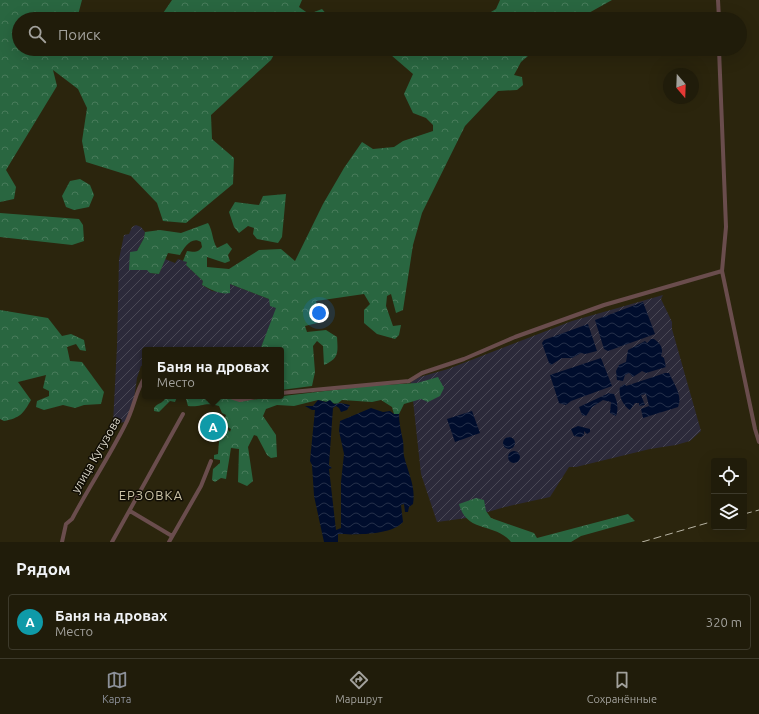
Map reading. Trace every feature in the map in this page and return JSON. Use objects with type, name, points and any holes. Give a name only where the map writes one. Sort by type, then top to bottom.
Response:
[{"type":"street","points":[[718,0],[719,12]]},
{"type":"street","points":[[719,56],[726,227],[722,271],[759,442]]},
{"type":"street","points":[[284,393],[409,381],[422,373],[464,359],[515,337],[604,305],[722,271]]},
{"type":"street","name":"улица Кутузова","points":[[62,542],[66,524],[72,519],[124,428],[134,407],[136,393],[142,382]]},
{"type":"street","points":[[112,542],[183,414]]},
{"type":"street","points":[[169,542],[201,486],[211,461]]},
{"type":"street","points":[[130,511],[172,536]]},
{"type":"shaded area","points":[[136,225],[141,227],[145,232],[144,238],[137,251],[150,273],[159,274],[165,259],[175,263],[178,259],[187,262],[186,265],[203,281],[202,285],[212,291],[229,293],[230,284],[269,299],[277,308],[261,347],[142,347],[142,366],[137,378],[133,406],[125,422],[113,424],[119,259],[124,235],[129,234],[132,227]]},
{"type":"shaded area","points":[[663,295],[661,299],[672,322],[672,329],[701,431],[690,441],[676,445],[650,449],[576,467],[569,467],[550,497],[505,507],[467,518],[437,522],[421,474],[411,382],[420,377],[448,369],[572,321]]},
{"type":"green space","points":[[0,0],[82,0],[79,12],[12,12],[12,56],[273,56],[271,60],[211,115],[212,139],[234,158],[233,184],[186,223],[163,221],[157,203],[131,176],[86,162],[82,141],[87,108],[78,89],[53,70],[57,86],[6,170],[16,187],[14,199],[0,202]]},
{"type":"green space","points":[[172,0],[302,0],[299,7],[306,12],[164,12]]},
{"type":"green space","points":[[500,0],[612,0],[591,12],[491,12],[496,9]]},
{"type":"green space","points":[[322,9],[325,12],[314,12]]},
{"type":"green space","points":[[392,56],[528,56],[521,62],[514,75],[522,77],[523,85],[517,90],[498,91],[465,126],[422,213],[413,245],[403,310],[396,313],[391,294],[387,296],[386,306],[393,326],[401,325],[399,335],[395,339],[377,334],[364,323],[364,310],[370,304],[364,294],[316,301],[321,322],[305,326],[307,332],[326,330],[337,337],[338,347],[335,357],[324,365],[323,346],[317,341],[313,346],[315,372],[312,386],[284,390],[284,347],[261,347],[276,308],[270,306],[269,299],[230,284],[230,293],[215,291],[202,285],[203,281],[186,265],[187,262],[183,261],[187,251],[196,252],[202,247],[201,242],[191,242],[180,255],[168,253],[159,274],[150,273],[147,270],[129,270],[130,252],[137,251],[144,238],[145,232],[160,230],[181,233],[208,223],[217,248],[227,243],[232,249],[228,255],[230,261],[225,263],[207,257],[207,267],[229,269],[259,250],[281,249],[295,261],[323,204],[344,168],[362,142],[373,149],[394,147],[403,141],[433,131],[433,125],[426,118],[413,113],[404,94],[413,74]]},
{"type":"green space","points":[[80,179],[90,185],[94,195],[89,207],[74,210],[66,207],[62,196],[70,181]]},
{"type":"green space","points":[[286,194],[282,237],[278,243],[257,239],[253,234],[254,228],[248,226],[239,233],[234,227],[229,212],[235,202],[259,205],[263,196]]},
{"type":"green space","points":[[0,213],[79,219],[83,225],[84,241],[72,245],[0,237]]},
{"type":"green space","points":[[0,310],[48,318],[62,336],[71,334],[84,340],[86,351],[80,350],[76,344],[67,347],[70,361],[82,362],[104,392],[101,404],[84,405],[75,408],[63,405],[44,410],[36,407],[37,401],[49,396],[49,391],[43,388],[46,375],[18,382],[31,400],[26,409],[17,417],[4,421],[0,419]]},
{"type":"green space","points":[[438,377],[444,388],[440,396],[428,402],[421,399],[404,404],[399,414],[394,414],[392,407],[381,400],[372,402],[342,400],[337,404],[318,400],[294,406],[277,405],[266,409],[263,416],[276,435],[277,457],[271,458],[267,455],[257,436],[254,435],[248,447],[253,481],[247,486],[238,482],[239,449],[231,448],[226,479],[221,478],[215,482],[212,480],[213,469],[220,463],[220,460],[214,459],[214,455],[218,454],[220,436],[226,428],[230,432],[231,429],[223,424],[226,415],[222,413],[219,406],[206,404],[188,406],[186,399],[233,399],[241,401],[258,399],[284,399],[284,396],[367,386],[417,383]]},
{"type":"green space","points":[[165,399],[176,399],[175,402],[170,401],[159,412],[154,411],[155,406]]},
{"type":"green space","points":[[476,498],[484,500],[486,511],[491,518],[534,533],[537,538],[628,514],[635,521],[581,536],[571,542],[511,542],[497,532],[468,520],[459,504]]},
{"type":"water","points":[[643,302],[655,334],[608,351],[604,349],[595,320]]},
{"type":"water","points":[[588,324],[597,351],[585,354],[581,353],[572,358],[562,358],[551,365],[542,343],[544,340]]},
{"type":"water","points":[[651,339],[654,339],[661,346],[661,356],[664,358],[666,367],[646,373],[642,371],[633,377],[629,373],[625,375],[623,381],[617,380],[616,371],[619,365],[626,362],[628,350],[645,341],[647,343]]},
{"type":"water","points":[[601,358],[612,386],[571,401],[566,405],[559,403],[550,375]]},
{"type":"water","points":[[669,373],[679,394],[678,407],[643,418],[641,409],[649,406],[646,394],[641,395],[645,405],[639,406],[639,403],[635,403],[630,410],[625,406],[620,397],[620,387],[625,384],[626,386]]},
{"type":"water","points":[[609,393],[614,394],[616,399],[616,416],[610,413],[611,402],[603,400],[592,407],[586,416],[582,415],[579,407]]},
{"type":"water","points":[[318,400],[326,402],[330,400],[334,404],[341,403],[350,405],[347,410],[341,412],[336,406],[333,408],[329,465],[332,468],[329,469],[336,530],[341,528],[341,482],[344,454],[339,431],[340,421],[371,408],[383,412],[390,411],[394,414],[399,414],[404,456],[413,485],[414,497],[413,504],[409,507],[408,512],[405,512],[404,504],[401,505],[403,522],[398,526],[391,530],[382,532],[338,534],[338,542],[324,542],[314,496],[312,465],[310,461],[315,410],[305,406],[313,406]]},
{"type":"water","points":[[472,411],[480,433],[455,442],[447,419]]},
{"type":"water","points":[[578,426],[590,429],[590,432],[587,434],[584,431],[584,435],[581,437],[574,436],[571,429]]},
{"type":"water","points":[[507,437],[511,437],[515,443],[511,449],[507,449],[503,445],[503,441]]},
{"type":"water","points":[[512,451],[516,451],[520,457],[516,463],[512,463],[508,459],[508,455]]},
{"type":"railway","points":[[747,513],[759,510]]},
{"type":"railway","points":[[642,542],[711,522]]},
{"type":"place","name":"Баня на дровах","points":[[213,427]]},
{"type":"district","name":"ЕРЗОВКА","points":[[151,495]]}]
